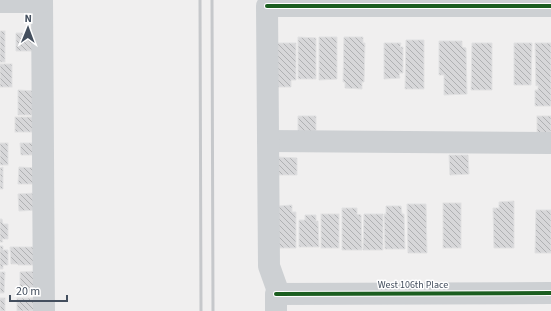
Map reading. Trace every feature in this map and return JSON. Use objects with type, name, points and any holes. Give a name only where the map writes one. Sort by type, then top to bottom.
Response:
[{"type":"street","points":[[0,2],[42,1],[44,311]]},
{"type":"street","points":[[277,299],[269,266],[267,6],[377,3],[551,6]]},
{"type":"street","points":[[268,141],[551,142]]},
{"type":"street","name":"West 106th Place","points":[[277,299],[551,293]]},
{"type":"building","points":[[0,31],[5,31],[5,62],[0,62]]},
{"type":"building","points":[[16,33],[35,33],[34,51],[16,51]]},
{"type":"building","points":[[298,37],[316,38],[316,79],[298,79]]},
{"type":"building","points":[[319,37],[337,37],[337,79],[319,80]]},
{"type":"building","points":[[344,37],[363,37],[363,43],[365,43],[364,82],[362,82],[362,89],[345,88],[345,82],[343,82]]},
{"type":"building","points":[[406,40],[424,40],[424,89],[405,89]]},
{"type":"building","points":[[439,41],[462,41],[462,47],[466,48],[467,94],[444,95],[444,75],[439,75]]},
{"type":"building","points":[[276,43],[296,43],[296,80],[291,80],[291,87],[276,87]]},
{"type":"building","points":[[384,43],[401,43],[400,47],[403,47],[403,73],[399,73],[400,78],[384,79]]},
{"type":"building","points":[[472,43],[492,43],[492,90],[471,90]]},
{"type":"building","points":[[514,43],[532,43],[531,85],[514,85]]},
{"type":"building","points":[[535,43],[551,43],[551,106],[535,106],[535,90],[538,90],[538,85],[536,86]]},
{"type":"building","points":[[0,64],[12,64],[12,87],[0,87]]},
{"type":"building","points":[[18,90],[35,91],[35,115],[18,115]]},
{"type":"building","points":[[298,116],[316,116],[316,136],[298,135]]},
{"type":"building","points":[[537,116],[551,116],[551,135],[537,135]]},
{"type":"building","points":[[15,117],[35,117],[35,132],[15,132]]},
{"type":"building","points":[[0,143],[8,143],[8,165],[0,165]]},
{"type":"building","points":[[20,143],[37,143],[38,155],[21,155]]},
{"type":"building","points":[[449,155],[468,155],[469,174],[450,175]]},
{"type":"building","points":[[278,157],[297,158],[297,175],[278,175]]},
{"type":"building","points":[[3,167],[3,189],[0,189],[0,168]]},
{"type":"building","points":[[19,167],[37,168],[37,184],[18,184]]},
{"type":"building","points":[[36,193],[37,210],[19,211],[18,194]]},
{"type":"building","points":[[514,201],[514,248],[494,248],[493,208],[499,208],[499,202]]},
{"type":"building","points":[[443,203],[461,203],[461,248],[443,248]]},
{"type":"building","points":[[407,204],[426,204],[427,253],[408,253]]},
{"type":"building","points":[[292,205],[292,212],[296,212],[296,248],[277,248],[279,206]]},
{"type":"building","points":[[386,206],[401,206],[402,214],[404,214],[405,249],[385,249],[384,214],[386,214]]},
{"type":"building","points":[[342,208],[357,208],[357,214],[361,215],[362,250],[342,250]]},
{"type":"building","points":[[536,210],[551,210],[551,253],[535,253]]},
{"type":"building","points":[[321,214],[339,214],[339,248],[321,248]]},
{"type":"building","points":[[364,214],[383,214],[383,250],[363,250]]},
{"type":"building","points":[[305,215],[316,215],[316,221],[318,221],[319,247],[299,247],[299,220],[305,220]]},
{"type":"building","points":[[0,219],[2,219],[3,224],[8,224],[8,239],[2,239],[3,242],[0,242]]},
{"type":"building","points":[[0,246],[3,246],[3,250],[8,250],[8,265],[3,265],[3,269],[0,269]]},
{"type":"building","points":[[10,247],[38,247],[38,265],[11,264]]},
{"type":"building","points":[[38,271],[39,292],[20,292],[20,272]]},
{"type":"building","points":[[0,272],[5,272],[4,293],[0,293]]},
{"type":"building","points":[[0,298],[5,298],[5,311],[0,311]]},
{"type":"building","points":[[17,298],[38,298],[38,311],[17,311]]},
{"type":"railway","points":[[200,0],[201,311]]},
{"type":"railway","points":[[212,0],[213,311]]},
{"type":"cycle path","points":[[267,6],[551,6]]},
{"type":"cycle path","points":[[276,294],[551,293]]}]
